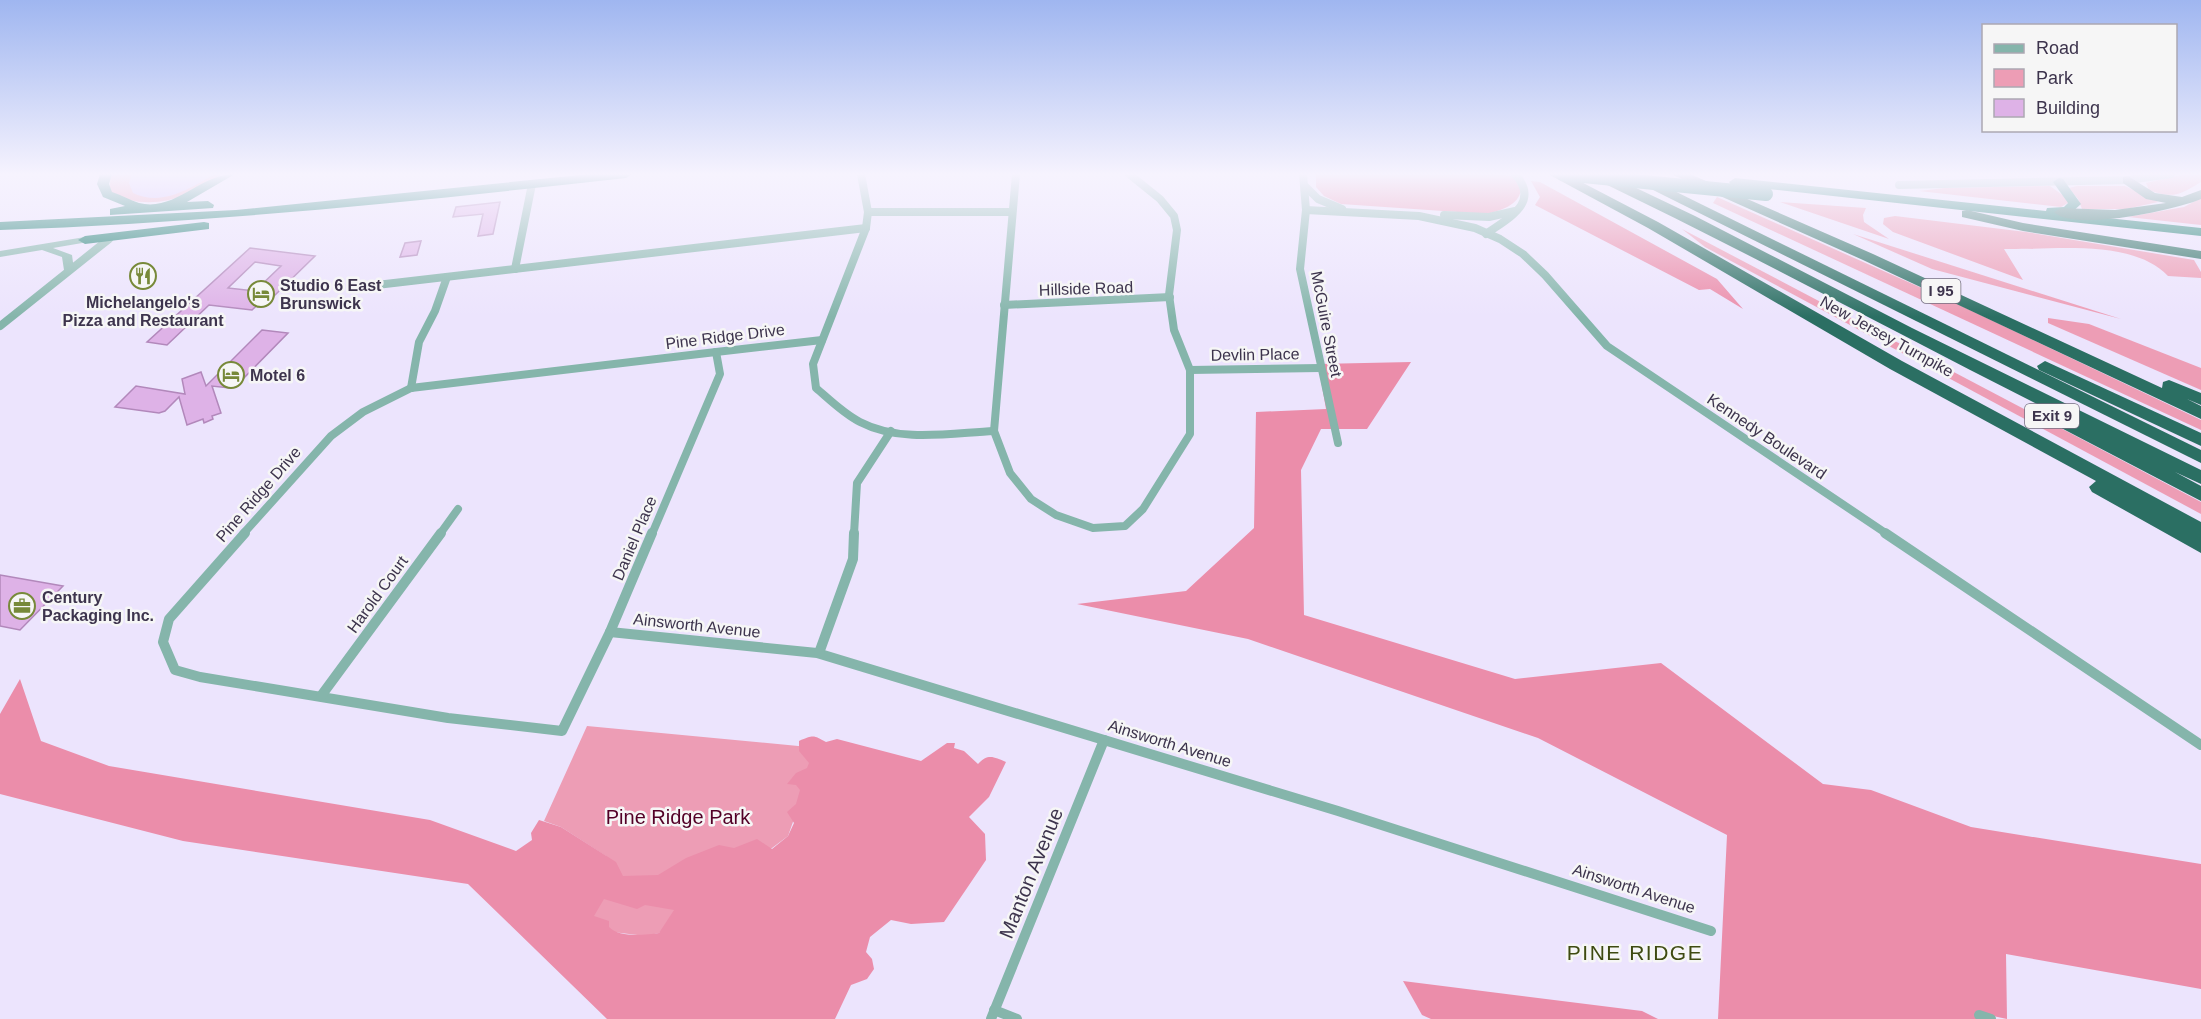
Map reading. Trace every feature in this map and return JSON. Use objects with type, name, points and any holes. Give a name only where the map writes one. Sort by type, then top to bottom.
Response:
[{"type":"highway","points":[[0,226],[58,222]]},
{"type":"highway","points":[[85,240],[128,222]]},
{"type":"highway","points":[[109,239],[129,232],[138,222]]},
{"type":"highway","points":[[85,240],[109,239],[242,222]]},
{"type":"highway","name":"New Jersey Turnpike","points":[[1646,222],[1896,365],[2201,530]]},
{"type":"highway","name":"New Jersey Turnpike","points":[[1694,222],[1906,332],[2201,478]]},
{"type":"highway","name":"New Jersey Turnpike","points":[[1728,222],[2201,457]]},
{"type":"highway","name":"I 95","points":[[1787,222],[2201,413]]},
{"type":"highway","points":[[1791,222],[1889,260],[2201,399]]},
{"type":"highway","points":[[2000,222],[2201,255]]},
{"type":"highway","points":[[2030,222],[2201,242]]},
{"type":"highway","points":[[2110,222],[2201,232]]},
{"type":"highway","points":[[1814,263],[1867,282],[2201,440]]},
{"type":"highway","name":"Exit 9","points":[[1906,332],[2075,429],[2201,494]]},
{"type":"highway","points":[[1896,365],[2201,546]]},
{"type":"street","points":[[515,269],[524,222]]},
{"type":"street","points":[[867,222],[813,364],[816,388],[841,410],[868,426],[891,431],[994,431]]},
{"type":"street","points":[[1011,222],[994,431],[1010,473],[1031,499],[1056,515],[1093,528],[1125,526],[1143,509],[1190,434],[1190,370],[1174,330],[1170,297],[1177,230],[1175,222]]},
{"type":"street","name":"McGuire Street","points":[[1305,222],[1300,269],[1338,443]]},
{"type":"street","name":"Kennedy Boulevard","points":[[1449,222],[1486,234],[1521,253],[1539,268],[1607,346],[2201,745]]},
{"type":"street","points":[[1486,234],[1502,222]]},
{"type":"street","points":[[368,286],[866,228]]},
{"type":"street","points":[[0,326],[109,239]]},
{"type":"street","points":[[0,254],[85,240]]},
{"type":"street","points":[[42,248],[67,255],[69,270]]},
{"type":"street","points":[[411,388],[419,342],[435,311],[447,277]]},
{"type":"street","name":"Hillside Road","points":[[1004,304],[1170,297]]},
{"type":"street","name":"Pine Ridge Drive","points":[[562,731],[448,718],[175,670],[163,642],[169,619],[321,445],[348,421],[390,396],[411,388],[822,340]]},
{"type":"street","name":"Daniel Place","points":[[562,731],[610,632],[720,374],[716,352]]},
{"type":"street","name":"Devlin Place","points":[[1190,370],[1320,368]]},
{"type":"street","points":[[819,653],[853,559],[857,483],[891,431]]},
{"type":"street","name":"Harold Court","points":[[321,696],[458,509]]},
{"type":"street","name":"Ainsworth Avenue","points":[[610,632],[819,653],[1338,811],[1711,931]]},
{"type":"street","name":"Manton Avenue","points":[[993,1015],[1104,740]]},
{"type":"street","points":[[993,1015],[1017,1019]]},
{"type":"green space","points":[[1753,222],[1772,222],[1951,301],[2201,420],[2201,430]]},
{"type":"green space","points":[[1838,222],[1864,222],[1889,239]]},
{"type":"green space","points":[[1883,222],[1940,222],[2026,232],[2194,260],[2201,272],[2201,278],[2168,276],[2153,264],[2113,251],[2067,248],[2004,249],[2023,280],[1893,232],[1883,224]]},
{"type":"green space","points":[[2170,222],[2201,222],[2201,225]]},
{"type":"green space","points":[[1682,229],[2201,502],[2201,514],[1705,247]]},
{"type":"green space","points":[[1853,234],[2121,319],[1932,269]]},
{"type":"green space","points":[[2048,318],[2089,324],[2201,368],[2201,390],[2048,323]]},
{"type":"green space","name":"Pine Ridge Park","points":[[587,726],[819,748],[788,836],[659,933],[645,936],[613,932],[572,920],[606,856],[561,827],[544,821]]},
{"type":"shaded area","points":[[1567,222],[1612,222],[1717,279],[1743,309],[1710,289],[1699,290]]},
{"type":"shaded area","points":[[1411,362],[1367,429],[1321,429],[1301,470],[1304,615],[1515,679],[1661,663],[1823,784],[1871,790],[1971,827],[2201,864],[2201,989],[2006,954],[2007,1019],[1979,1013],[1980,1019],[1718,1019],[1727,835],[1538,738],[1248,639],[1077,604],[1186,591],[1254,528],[1256,412],[1326,409],[1318,364]]},
{"type":"shaded area","points":[[20,679],[41,741],[109,766],[430,820],[516,851],[532,840],[531,833],[539,820],[561,827],[616,862],[623,876],[658,875],[686,858],[719,845],[734,848],[757,839],[772,849],[788,836],[794,823],[787,812],[796,804],[800,790],[796,785],[787,784],[796,773],[807,768],[809,763],[799,751],[799,741],[808,737],[816,737],[826,742],[837,739],[921,761],[947,743],[955,743],[954,748],[964,751],[978,764],[988,757],[1006,762],[989,797],[969,817],[985,834],[986,860],[944,922],[911,924],[891,920],[870,937],[866,952],[872,959],[874,969],[867,979],[851,985],[835,1019],[607,1019],[468,884],[183,841],[0,794],[0,714]],"holes":[[[604,899],[637,909],[645,905],[674,910],[659,933],[647,934],[619,933],[609,927],[609,921],[594,916]]]},
{"type":"shaded area","points":[[1403,981],[1642,1011],[1658,1019],[1431,1019],[1422,1015]]},
{"type":"building","points":[[481,222],[496,222],[493,234],[478,236]]},
{"type":"building","points":[[421,241],[417,255],[400,257],[405,243]]},
{"type":"building","name":"Studio 6 East Brunswick","points":[[250,248],[315,256],[273,297],[267,296],[252,310],[209,305],[167,345],[147,342]],"holes":[[[255,262],[281,266],[255,291],[228,288]]]},
{"type":"building","name":"Motel 6","points":[[262,330],[288,333],[237,385],[230,388],[212,386],[221,413],[212,416],[213,419],[204,423],[203,419],[187,425],[179,397],[165,411],[159,413],[115,407],[136,386],[185,394],[182,379],[201,372],[206,386]]},
{"type":"building","name":"Century Packaging Inc.","points":[[0,575],[63,586],[20,630],[0,626]]},
{"type":"place","name":"Michelangelo's Pizza and Restaurant","points":[[143,276]]},
{"type":"place","name":"Studio 6 East Brunswick","points":[[261,294]]},
{"type":"place","name":"Motel 6","points":[[231,375]]},
{"type":"place","name":"Century Packaging Inc.","points":[[22,606]]},
{"type":"district","name":"PINE RIDGE","points":[[1635,953]]}]
